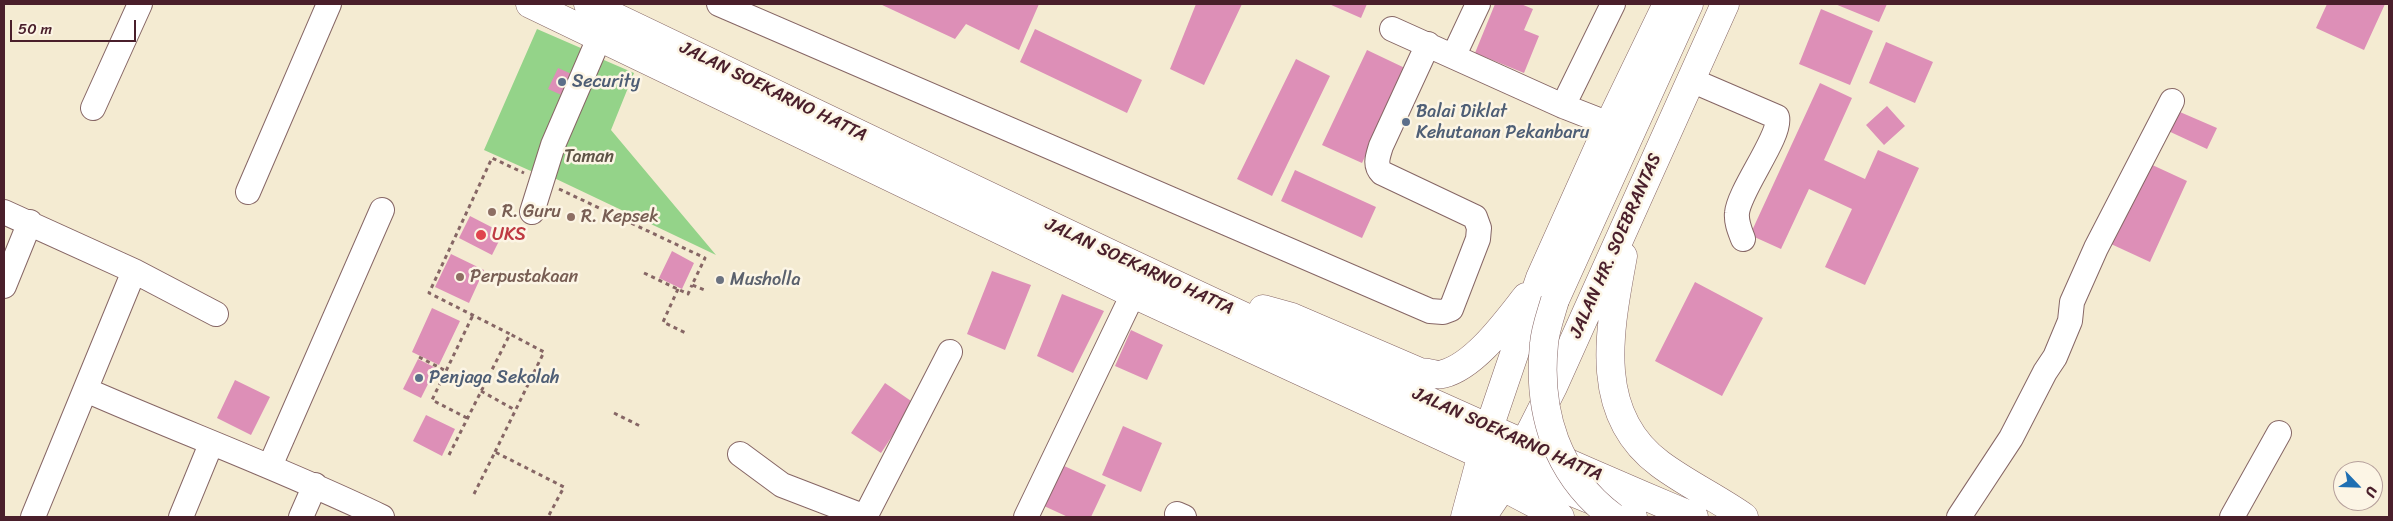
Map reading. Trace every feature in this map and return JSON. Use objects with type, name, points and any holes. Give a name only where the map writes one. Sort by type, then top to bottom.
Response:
[{"type":"main road","name":"JALAN SOEKARNO HATTA","points":[[530,4],[600,36],[709,75],[1489,428],[1514,466],[1633,517]]},
{"type":"main road","name":"JALAN SOEKARNO HATTA","points":[[588,4],[911,189],[1133,294],[1480,464],[1514,466],[1694,517]]},
{"type":"main road","points":[[1465,517],[1489,428],[1547,289],[1608,124],[1667,4]]},
{"type":"main road","points":[[1201,297],[1239,302],[1292,317],[1420,372],[1443,374],[1467,362],[1547,289],[1689,4]]},
{"type":"main road","name":"JALAN HR. SOEBRANTAS","points":[[1482,517],[1514,466],[1553,388],[1725,4]]},
{"type":"main road","points":[[1632,210],[1610,321],[1610,366],[1616,403],[1633,437],[1659,463],[1744,517]]},
{"type":"main road","points":[[1547,289],[1543,383],[1550,432],[1561,459],[1582,489],[1613,517]]},
{"type":"main road","points":[[1514,466],[1560,517]]},
{"type":"street","points":[[93,108],[140,4]]},
{"type":"street","points":[[248,192],[329,4]]},
{"type":"street","points":[[719,4],[1430,311],[1443,312],[1451,309],[1478,239],[1479,228],[1475,217],[1382,173],[1378,169],[1377,160],[1381,146],[1428,44]]},
{"type":"street","points":[[1454,55],[1478,4]]},
{"type":"street","points":[[1563,106],[1612,4]]},
{"type":"street","points":[[1392,29],[1454,55],[1563,106],[1608,124]]},
{"type":"street","points":[[532,212],[553,145],[600,36]]},
{"type":"street","points":[[1691,80],[1777,117],[1778,121],[1738,207],[1737,221],[1743,239]]},
{"type":"street","points":[[1959,517],[2010,438],[2044,372],[2055,357],[2070,321],[2072,302],[2096,248],[2172,101]]},
{"type":"street","points":[[270,466],[382,210]]},
{"type":"street","points":[[4,212],[30,222],[134,271],[216,314]]},
{"type":"street","points":[[4,286],[30,222]]},
{"type":"street","points":[[33,517],[134,271]]},
{"type":"street","points":[[1026,517],[1133,294]]},
{"type":"street","points":[[740,454],[782,485],[865,517],[950,352]]},
{"type":"street","points":[[86,390],[211,444],[315,485],[382,517]]},
{"type":"street","points":[[2232,517],[2279,433]]},
{"type":"street","points":[[181,517],[211,444]]},
{"type":"street","points":[[302,517],[315,485]]},
{"type":"path","points":[[474,494],[544,352],[429,293],[492,158],[705,258],[688,294],[644,273]]},
{"type":"path","points":[[692,285],[707,291]]},
{"type":"path","points":[[678,289],[663,322],[688,334]]},
{"type":"path","points":[[467,418],[432,400],[472,315]]},
{"type":"path","points":[[449,455],[510,334]]},
{"type":"path","points":[[418,357],[446,370]]},
{"type":"path","points":[[481,391],[515,410]]},
{"type":"path","points":[[614,413],[640,426]]},
{"type":"path","points":[[495,452],[564,487],[548,517]]},
{"type":"green space","name":"Taman","points":[[537,29],[590,52],[542,176],[484,150]]},
{"type":"green space","name":"Taman","points":[[597,57],[634,73],[611,130],[716,255],[552,177]]},
{"type":"building","points":[[880,4],[1039,4],[1019,50],[966,24],[955,39]]},
{"type":"building","points":[[1196,4],[1242,4],[1204,85],[1170,69]]},
{"type":"building","points":[[1329,4],[1367,4],[1361,18]]},
{"type":"building","points":[[1495,4],[1521,4],[1533,9],[1524,30],[1539,36],[1524,73],[1475,53]]},
{"type":"building","points":[[1835,4],[1887,4],[1879,22]]},
{"type":"building","points":[[2327,4],[2385,4],[2364,50],[2316,28]]},
{"type":"building","points":[[1821,9],[1873,31],[1850,85],[1799,64]]},
{"type":"building","points":[[1035,29],[1142,80],[1127,113],[1020,62]]},
{"type":"building","points":[[1886,42],[1933,62],[1915,103],[1869,83]]},
{"type":"building","points":[[1367,50],[1407,69],[1362,163],[1322,145]]},
{"type":"building","points":[[1296,59],[1330,76],[1272,196],[1237,179]]},
{"type":"building","name":"Security","points":[[558,68],[576,76],[566,97],[548,89]]},
{"type":"building","points":[[1820,83],[1852,98],[1824,160],[1865,179],[1878,150],[1919,168],[1865,285],[1825,267],[1852,209],[1809,189],[1781,249],[1750,235]]},
{"type":"building","points":[[1887,106],[1905,126],[1884,145],[1866,125]]},
{"type":"building","points":[[2173,109],[2217,128],[2207,149],[2164,129]]},
{"type":"building","points":[[2148,163],[2187,181],[2150,262],[2111,244]]},
{"type":"building","points":[[1295,170],[1376,207],[1362,238],[1281,201]]},
{"type":"building","name":"UKS","points":[[470,216],[503,233],[492,255],[459,238]]},
{"type":"building","points":[[672,251],[694,263],[682,289],[659,278]]},
{"type":"building","name":"Perpustakaan","points":[[451,254],[484,270],[469,303],[435,287]]},
{"type":"building","points":[[992,271],[1031,285],[1005,350],[967,334]]},
{"type":"building","points":[[1695,282],[1763,318],[1722,396],[1655,361]]},
{"type":"building","points":[[1062,294],[1104,311],[1073,373],[1037,356]]},
{"type":"building","points":[[432,308],[460,321],[439,365],[412,352]]},
{"type":"building","points":[[1131,330],[1163,345],[1147,380],[1115,366]]},
{"type":"building","name":"Penjaga Sekolah","points":[[418,359],[436,368],[421,398],[403,389]]},
{"type":"building","points":[[235,380],[270,397],[251,435],[217,418]]},
{"type":"building","points":[[885,383],[914,403],[881,453],[851,433]]},
{"type":"building","points":[[426,415],[455,429],[442,456],[413,441]]},
{"type":"building","points":[[1123,426],[1162,443],[1141,492],[1102,475]]},
{"type":"building","points":[[1062,465],[1106,485],[1091,517],[1068,517],[1044,506]]},
{"type":"place","name":"Security","points":[[562,82]]},
{"type":"place","name":"Balai Diklat Kehutanan Pekanbaru","points":[[1406,122]]},
{"type":"place","name":"R. Guru","points":[[492,212]]},
{"type":"place","name":"R. Kepsek","points":[[571,217]]},
{"type":"place","name":"UKS","points":[[481,235]]},
{"type":"place","name":"Perpustakaan","points":[[460,277]]},
{"type":"place","name":"Musholla","points":[[720,280]]},
{"type":"place","name":"Penjaga Sekolah","points":[[419,378]]}]
